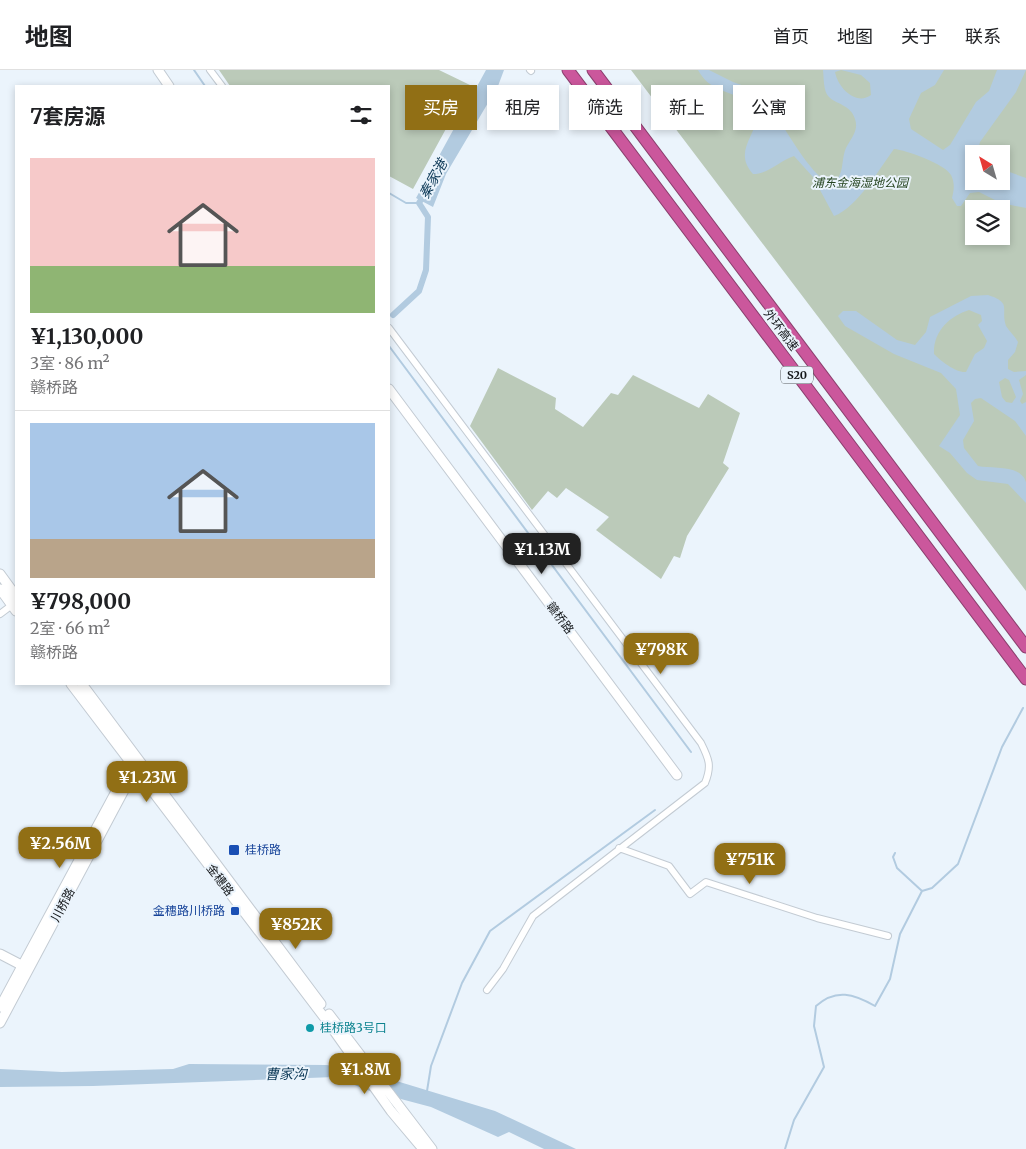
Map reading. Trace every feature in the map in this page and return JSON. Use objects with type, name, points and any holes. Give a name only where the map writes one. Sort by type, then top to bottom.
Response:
[{"type":"highway","name":"外环高速","points":[[568,70],[1026,679]]},
{"type":"highway","name":"外环高速","points":[[593,70],[1026,647]]},
{"type":"street","points":[[158,70],[168,85]]},
{"type":"street","points":[[210,70],[221,85]]},
{"type":"street","points":[[390,329],[700,743],[710,759],[711,769],[705,783],[533,916],[503,969],[487,990]]},
{"type":"street","name":"赣桥路","points":[[390,390],[677,775]]},
{"type":"street","points":[[0,574],[15,595]]},
{"type":"street","points":[[0,589],[15,606],[0,614]]},
{"type":"street","name":"金穗路","points":[[72,685],[135,762],[363,1064],[423,1149]]},
{"type":"street","name":"金穗路","points":[[83,685],[135,762]]},
{"type":"street","name":"川桥路","points":[[0,1023],[10,995],[135,762]]},
{"type":"street","points":[[619,848],[669,866],[690,894],[706,882],[817,918],[888,936]]},
{"type":"street","points":[[0,954],[25,967]]},
{"type":"street","name":"川桥路","points":[[0,1007],[10,995]]},
{"type":"street","name":"金穗路","points":[[394,1108],[432,1149]]},
{"type":"green space","points":[[219,70],[439,70],[470,85],[405,85],[405,130],[445,130],[413,189],[390,177],[390,85],[229,85]]},
{"type":"green space","name":"浦东金海湿地公园","points":[[631,70],[1026,70],[1026,591],[676,130],[723,130],[723,85],[651,85],[651,96]]},
{"type":"green space","points":[[498,368],[556,398],[555,409],[583,427],[611,393],[618,395],[633,375],[699,408],[708,394],[740,413],[723,463],[729,468],[687,536],[680,558],[674,556],[661,579],[596,530],[609,517],[566,488],[557,498],[548,491],[532,510],[470,426]]},
{"type":"water","points":[[486,70],[504,70],[498,85],[487,85],[487,105],[477,122],[477,86]]},
{"type":"water","points":[[698,70],[709,70],[741,85],[733,85],[733,95],[723,91],[723,85],[712,85],[705,80]]},
{"type":"water","points":[[823,70],[841,70],[944,70],[935,85],[921,93],[909,119],[911,129],[943,150],[950,145],[976,102],[989,91],[997,70],[1026,70],[1016,92],[979,145],[965,145],[965,190],[1010,190],[1010,172],[1026,178],[1026,208],[1010,205],[1010,200],[995,200],[979,192],[970,193],[961,206],[957,206],[952,198],[953,181],[947,171],[925,158],[894,149],[851,205],[843,212],[834,216],[813,177],[794,156],[769,170],[753,174],[747,165],[746,148],[753,130],[785,130],[814,170],[830,185],[841,173],[844,153],[855,131],[856,123],[850,111],[827,94]],"holes":[[[841,70],[861,75],[870,83],[871,95],[865,98],[854,97],[848,94],[840,84],[835,72]]]},
{"type":"water","points":[[453,130],[472,130],[446,174],[433,207],[416,198]]},
{"type":"water","points":[[988,295],[1001,301],[1004,307],[1006,326],[1018,342],[1015,352],[1008,360],[1008,369],[1014,372],[1026,371],[1026,375],[1019,380],[1023,394],[1020,401],[1022,404],[1026,402],[1026,436],[1015,421],[981,398],[975,399],[971,403],[974,421],[963,440],[964,448],[978,466],[1005,468],[1018,472],[1023,476],[1026,482],[1026,503],[1008,484],[977,480],[967,473],[950,453],[939,446],[960,415],[956,389],[941,373],[894,354],[845,326],[838,316],[843,311],[856,311],[897,340],[915,345],[926,332],[930,317],[971,296]],"holes":[[[969,310],[981,315],[982,321],[978,325],[987,341],[984,348],[975,354],[966,372],[962,372],[949,366],[937,357],[934,354],[934,346],[936,338],[949,320]],[[1005,378],[1009,380],[1016,397],[1012,403],[1006,402],[1002,397],[999,382]]]},
{"type":"water","name":"曹家沟","points":[[189,1064],[326,1065],[357,1069],[495,1111],[576,1149],[544,1149],[509,1132],[498,1137],[431,1107],[367,1090],[335,1077],[93,1086],[0,1087],[0,1069],[62,1072],[173,1069]]},
{"type":"waterway","points":[[194,70],[204,85]]},
{"type":"waterway","points":[[390,194],[406,203],[419,203]]},
{"type":"waterway","name":"秦家港","points":[[393,315],[419,291],[426,270],[428,217],[419,203],[424,195]]},
{"type":"waterway","points":[[390,347],[691,752]]},
{"type":"waterway","points":[[922,891],[932,888],[958,864],[1002,747],[1023,708]]},
{"type":"waterway","points":[[427,1091],[431,1066],[462,983],[490,931],[655,810]]},
{"type":"waterway","points":[[785,1149],[794,1120],[824,1067],[814,1026],[816,1006],[823,1000],[838,995],[860,998],[875,1006],[890,979],[900,934],[922,891],[897,868],[893,857],[895,853]]},
{"type":"place","name":"桂桥路","points":[[234,850]]},
{"type":"place","name":"金穗路川桥路","points":[[235,911]]},
{"type":"place","name":"桂桥路3号口","points":[[310,1028]]}]
